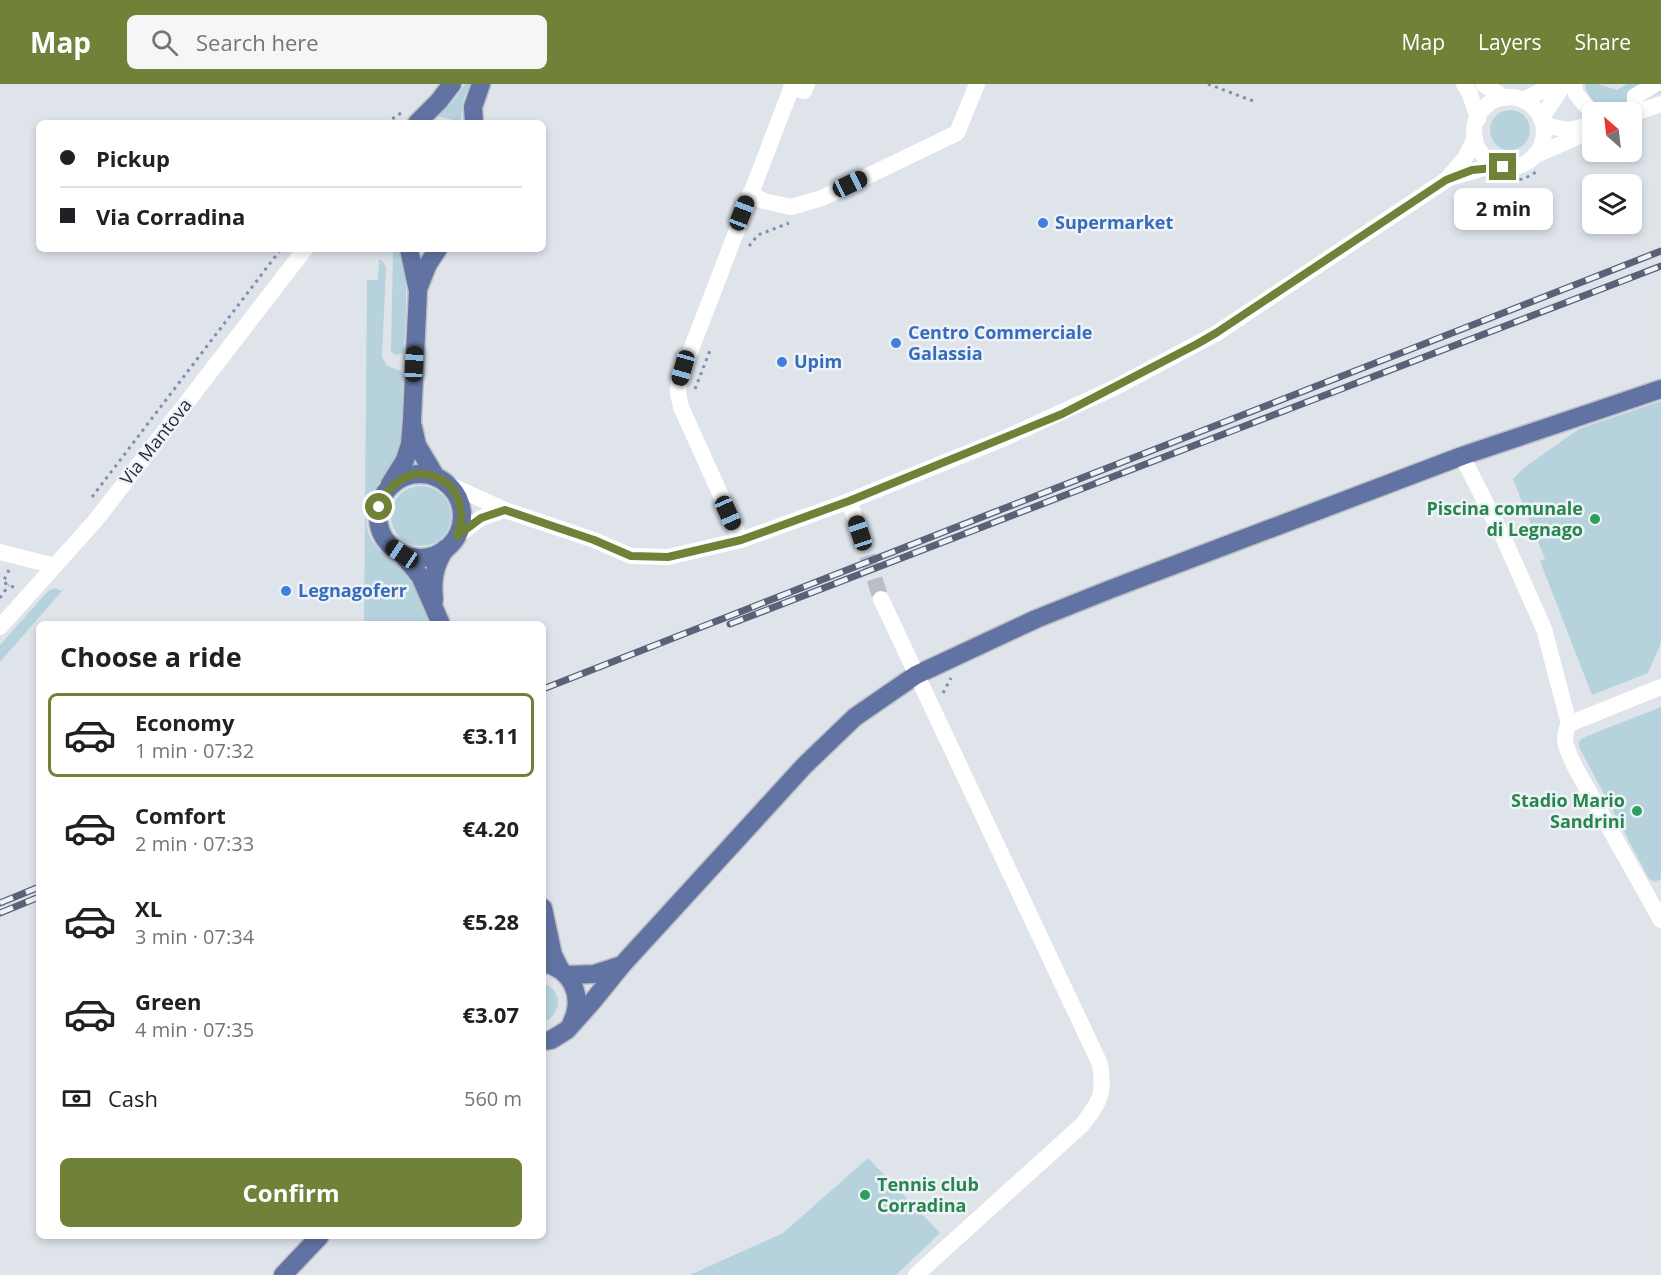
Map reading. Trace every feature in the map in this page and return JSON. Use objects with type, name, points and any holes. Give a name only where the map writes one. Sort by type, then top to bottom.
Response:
[{"type":"main road","points":[[420,120],[452,84]]},
{"type":"main road","points":[[474,120],[473,107],[481,84]]},
{"type":"main road","points":[[410,252],[417,291],[410,444],[405,460],[384,494],[379,507],[378,521],[391,546],[402,554],[420,576],[438,617]]},
{"type":"main road","points":[[417,291],[428,264],[436,252]]},
{"type":"main road","points":[[546,1040],[559,1036],[592,1002],[622,965],[805,765],[855,717],[916,675],[1047,615],[1462,456],[1661,389]]},
{"type":"main road","points":[[412,420],[417,445],[442,481],[457,495],[462,509],[461,523],[451,543],[438,560],[433,578],[438,617]]},
{"type":"main road","points":[[384,494],[392,484],[407,476],[424,474],[442,481]]},
{"type":"main road","points":[[402,554],[424,557],[436,555],[451,543]]},
{"type":"main road","points":[[546,922],[556,969],[576,992],[576,1012],[572,1022]]},
{"type":"main road","points":[[556,969],[594,974],[622,965]]},
{"type":"main road","points":[[283,1275],[317,1239]]},
{"type":"street","points":[[750,194],[764,201],[791,207],[822,198],[957,133],[977,84]]},
{"type":"street","points":[[1464,84],[1470,94],[1478,119]]},
{"type":"street","points":[[1483,84],[1505,98],[1523,100],[1532,106],[1543,122],[1544,136],[1538,153],[1539,162]]},
{"type":"street","points":[[1523,100],[1550,89],[1556,84]]},
{"type":"street","points":[[1543,122],[1564,84]]},
{"type":"street","points":[[1574,84],[1576,94],[1583,102]]},
{"type":"street","points":[[1634,102],[1635,96],[1656,84]]},
{"type":"street","points":[[741,540],[681,407],[678,393],[683,368],[750,194],[797,85]]},
{"type":"street","points":[[1505,98],[1490,104],[1480,112],[1475,125],[1475,138],[1478,148],[1486,158],[1506,174]]},
{"type":"street","points":[[1642,111],[1661,104]]},
{"type":"street","points":[[1543,122],[1568,130],[1582,127]]},
{"type":"street","points":[[1506,174],[1513,167],[1539,162],[1582,137]]},
{"type":"street","points":[[1446,180],[1465,158],[1475,138]]},
{"type":"street","points":[[442,481],[505,510],[583,536],[631,556],[668,557],[741,540],[849,501],[1062,414],[1216,333],[1446,180],[1472,170],[1506,174]]},
{"type":"street","name":"Via Mantova","points":[[0,627],[96,520],[302,252]]},
{"type":"street","points":[[1462,456],[1504,539],[1544,629],[1569,724]]},
{"type":"street","points":[[849,501],[860,533]]},
{"type":"street","points":[[451,543],[481,518],[505,510]]},
{"type":"street","points":[[0,552],[55,566]]},
{"type":"street","points":[[881,599],[1100,1064],[1103,1085],[1098,1104],[1082,1125],[916,1275]]},
{"type":"street","points":[[1659,916],[1575,767],[1564,732],[1569,724],[1661,687]]},
{"type":"path","points":[[1208,84],[1253,101]]},
{"type":"path","points":[[1506,174],[1524,179],[1539,162]]},
{"type":"path","points":[[748,247],[758,235],[798,220]]},
{"type":"path","points":[[92,497],[279,252]]},
{"type":"path","points":[[694,392],[711,347]]},
{"type":"path","points":[[10,565],[2,581],[16,589]]},
{"type":"path","points":[[0,598],[9,585]]},
{"type":"path","points":[[930,701],[942,695],[953,674]]},
{"type":"shaded area","points":[[465,84],[470,84],[463,101],[461,120],[438,116],[455,99]]},
{"type":"shaded area","points":[[1585,84],[1598,84],[1617,90],[1627,84],[1661,84],[1661,92],[1638,102],[1595,102]]},
{"type":"shaded area","points":[[1510,110],[1524,116],[1530,130],[1524,144],[1510,150],[1496,144],[1490,130],[1496,116]]},
{"type":"shaded area","points":[[393,252],[399,252],[406,286],[404,350],[403,353],[396,355],[391,352]]},
{"type":"shaded area","points":[[379,259],[386,268],[382,357],[387,366],[401,371],[403,377],[401,442],[396,459],[371,498],[367,522],[373,543],[413,581],[428,621],[364,621],[367,280],[378,280]]},
{"type":"shaded area","name":"Piscina comunale di Legnago","points":[[1661,401],[1661,643],[1648,673],[1592,695],[1540,561],[1545,559],[1513,479],[1525,467],[1579,429]]},
{"type":"shaded area","points":[[415,486],[427,486],[443,494],[449,504],[451,516],[449,528],[443,538],[427,546],[415,546],[399,538],[391,522],[391,510],[399,494]]},
{"type":"shaded area","points":[[55,588],[62,591],[0,662],[0,645],[48,591]]},
{"type":"shaded area","name":"Stadio Mario Sandrini","points":[[1661,707],[1661,879],[1655,882],[1649,879],[1579,745],[1580,740],[1587,736]]},
{"type":"shaded area","points":[[546,985],[555,991],[558,1003],[554,1014],[546,1021]]},
{"type":"shaded area","name":"Tennis club Corradina","points":[[868,1158],[940,1233],[896,1275],[690,1275],[783,1233]]},
{"type":"tunnel","points":[[860,533],[881,599]]},
{"type":"railway","points":[[546,688],[1661,251]]},
{"type":"railway","points":[[730,624],[1661,266]]},
{"type":"railway","points":[[0,903],[36,888]]},
{"type":"railway","points":[[0,913],[36,898]]},
{"type":"place","name":"Supermarket","points":[[1043,223]]},
{"type":"place","name":"Centro Commerciale Galassia","points":[[896,343]]},
{"type":"place","name":"Upim","points":[[782,362]]},
{"type":"place","name":"Piscina comunale di Legnago","points":[[1595,519]]},
{"type":"place","name":"Legnagoferr","points":[[286,591]]},
{"type":"place","name":"Stadio Mario Sandrini","points":[[1637,811]]},
{"type":"place","name":"Tennis club Corradina","points":[[865,1195]]},
{"type":"route","points":[[379,507],[384,494],[392,484],[413,474],[424,474],[436,477],[448,484],[457,495],[462,509],[457,536],[481,518],[505,510],[594,540],[631,556],[668,557],[741,540],[849,501],[1062,414],[1216,333],[1446,180],[1472,170],[1503,167]]}]
